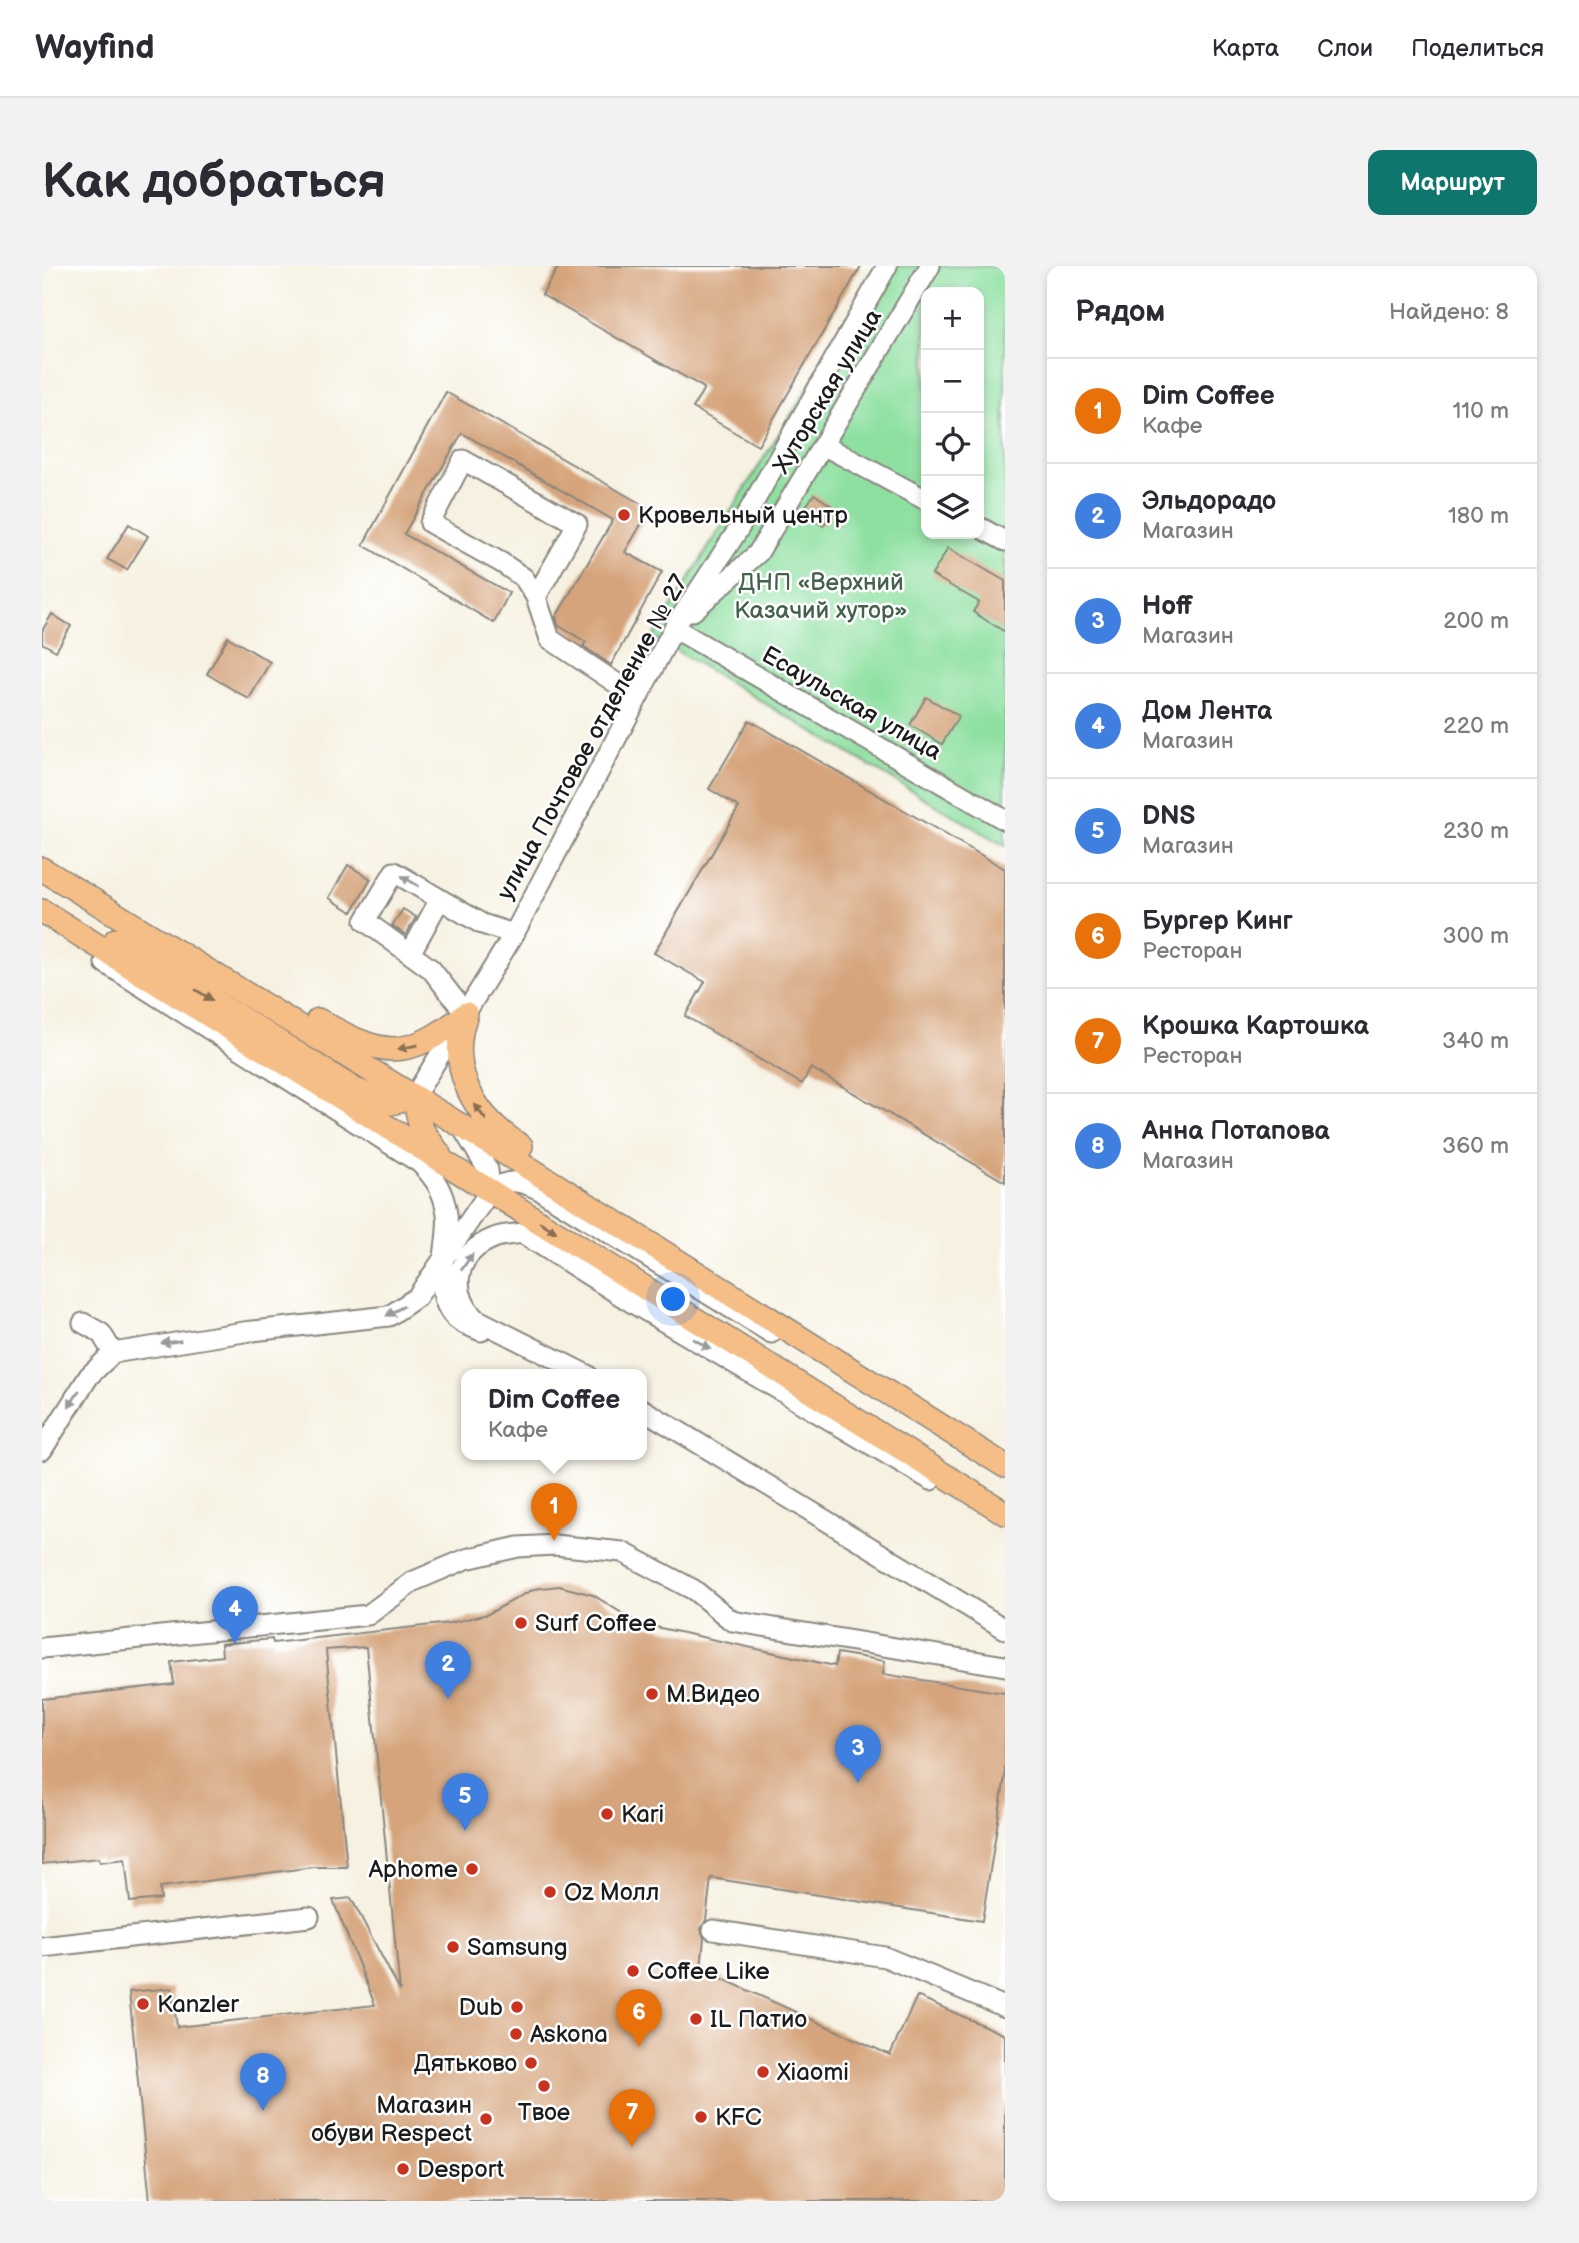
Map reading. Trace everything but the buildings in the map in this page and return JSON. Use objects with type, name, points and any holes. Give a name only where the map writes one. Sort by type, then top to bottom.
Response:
[{"type":"main road","points":[[42,852],[318,1019],[374,1048],[391,1050],[418,1045],[437,1036],[466,1014]]},
{"type":"main road","points":[[42,869],[460,1125],[1005,1467]]},
{"type":"main road","points":[[44,907],[355,1090],[391,1103],[414,1097]]},
{"type":"main road","points":[[44,907],[447,1164],[999,1509]]},
{"type":"main road","points":[[466,1014],[460,1030],[462,1075],[477,1110],[494,1127],[817,1329],[835,1358]]},
{"type":"main road","points":[[414,1097],[421,1128],[447,1164]]},
{"type":"street","name":"улица Почтовое отделение № 27","points":[[414,1097],[514,934],[675,627],[738,530],[887,266]]},
{"type":"street","name":"Хуторская улица","points":[[675,627],[758,553],[930,266]]},
{"type":"street","points":[[823,445],[921,496]]},
{"type":"street","points":[[536,597],[577,524],[463,460],[430,523],[524,578],[536,597],[550,639],[637,697]]},
{"type":"street","points":[[984,530],[1005,541]]},
{"type":"street","name":"Есаульская улица","points":[[675,627],[1005,820]]},
{"type":"street","points":[[466,1014],[431,969],[365,921],[394,872],[482,924],[514,934]]},
{"type":"street","points":[[410,954],[440,899]]},
{"type":"street","points":[[44,907],[93,956],[419,1163],[436,1179],[448,1216],[442,1263],[448,1307],[457,1319],[565,1369]]},
{"type":"street","points":[[460,1125],[488,1170],[490,1191]]},
{"type":"street","points":[[42,1450],[89,1376],[113,1353],[231,1333],[389,1317],[417,1297],[490,1191],[502,1182],[516,1180],[538,1189],[976,1456],[1005,1467]]},
{"type":"street","points":[[575,1369],[474,1318],[463,1304],[457,1286],[461,1268],[474,1252],[494,1238],[522,1233],[643,1309],[967,1500],[999,1509]]},
{"type":"street","points":[[83,1323],[101,1333],[113,1353]]},
{"type":"street","points":[[647,1412],[1005,1629]]},
{"type":"street","points":[[42,1648],[368,1615],[414,1581],[466,1559],[517,1547],[567,1546],[622,1552],[694,1590],[732,1621],[1005,1665]]},
{"type":"street","points":[[42,1947],[309,1917]]},
{"type":"street","points":[[713,1930],[885,1957],[1005,2007]]},
{"type":"green space","name":"ДНП «Верхний Казачий хутор»","points":[[883,266],[1005,266],[1005,846],[653,637]]},
{"type":"place","name":"Кровельный центр","points":[[624,515]]},
{"type":"place","name":"Dim Coffee","points":[[554,1541]]},
{"type":"place","name":"Surf Coffee","points":[[521,1623]]},
{"type":"place","name":"Дом Лента","points":[[235,1644]]},
{"type":"place","name":"М.Видео","points":[[652,1694]]},
{"type":"place","name":"Эльдорадо","points":[[448,1699]]},
{"type":"place","name":"Hoff","points":[[858,1783]]},
{"type":"place","name":"Kari","points":[[607,1814]]},
{"type":"place","name":"DNS","points":[[465,1831]]},
{"type":"place","name":"Aphome","points":[[472,1869]]},
{"type":"place","name":"Oz Молл","points":[[550,1892]]},
{"type":"place","name":"Samsung","points":[[453,1947]]},
{"type":"place","name":"Coffee Like","points":[[633,1971]]},
{"type":"place","name":"Kanzler","points":[[143,2004]]},
{"type":"place","name":"Dub","points":[[517,2007]]},
{"type":"place","name":"IL Патио","points":[[696,2019]]},
{"type":"place","name":"Askona","points":[[516,2034]]},
{"type":"place","name":"Бургер Кинг","points":[[639,2047]]},
{"type":"place","name":"Дятьково","points":[[531,2063]]},
{"type":"place","name":"Xiaomi","points":[[763,2072]]},
{"type":"place","name":"Твое","points":[[544,2086]]},
{"type":"place","name":"Анна Потапова","points":[[263,2111]]},
{"type":"place","name":"KFC","points":[[701,2117]]},
{"type":"place","name":"Магазин обуви Respect","points":[[486,2119]]},
{"type":"place","name":"Крошка Картошка","points":[[632,2147]]},
{"type":"place","name":"Desport","points":[[403,2169]]}]
